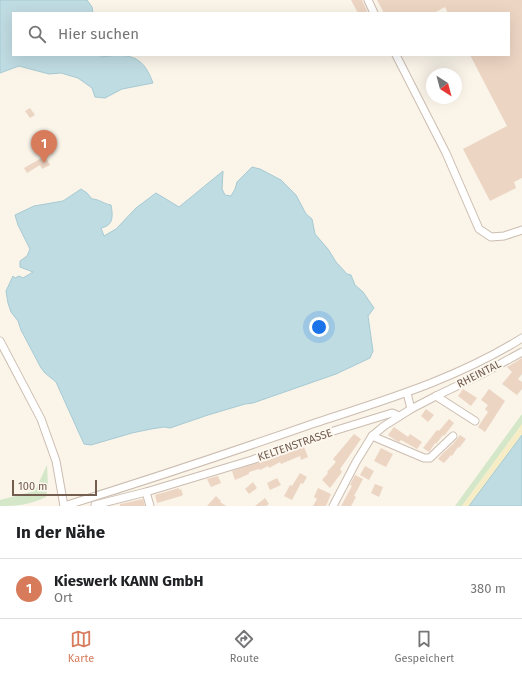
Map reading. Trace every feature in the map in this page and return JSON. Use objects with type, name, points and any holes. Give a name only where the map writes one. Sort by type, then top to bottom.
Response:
[{"type":"street","points":[[368,0],[374,12]]},
{"type":"street","points":[[397,56],[446,153],[479,229],[491,237],[504,236],[522,230]]},
{"type":"street","points":[[0,341],[41,419],[56,461],[64,506],[178,470],[407,393],[475,364],[522,338]]},
{"type":"street","name":"RHEINTAL","points":[[333,506],[356,462],[372,436],[411,409],[482,374],[522,352]]},
{"type":"street","points":[[407,393],[411,409]]},
{"type":"street","points":[[436,396],[475,421]]},
{"type":"street","name":"KELTENSTRASSE","points":[[95,506],[252,460],[392,413],[399,416]]},
{"type":"street","points":[[372,436],[424,458],[430,458],[453,436]]},
{"type":"street","points":[[146,492],[150,506]]},
{"type":"green space","points":[[522,414],[522,424],[462,506],[455,506]]},
{"type":"green space","points":[[47,465],[48,487],[46,497],[34,502],[12,506],[0,506],[0,500],[35,491]]},
{"type":"sand","points":[[522,424],[522,435],[469,506],[462,506]]},
{"type":"water","points":[[0,0],[87,0],[92,7],[93,12],[12,12],[12,56],[126,56],[139,61],[144,66],[153,83],[122,89],[105,98],[95,97],[92,88],[78,78],[61,73],[49,74],[19,66],[0,73]]},
{"type":"water","points":[[252,167],[260,169],[281,180],[296,195],[306,214],[312,219],[315,234],[328,249],[336,262],[347,274],[351,275],[355,285],[363,292],[374,308],[368,316],[373,351],[370,358],[336,374],[253,403],[208,415],[170,428],[164,427],[151,429],[91,445],[84,444],[56,382],[41,368],[21,330],[18,321],[11,312],[8,303],[6,291],[13,276],[15,278],[19,276],[23,278],[33,272],[20,267],[20,261],[27,256],[30,249],[18,225],[15,215],[34,206],[63,201],[81,189],[92,199],[111,205],[111,221],[107,226],[101,228],[104,236],[116,229],[136,208],[156,193],[179,207],[223,171],[222,189],[225,195],[231,196],[237,182]]},
{"type":"water","points":[[522,435],[522,506],[469,506]]},
{"type":"building","points":[[351,0],[362,0],[368,12],[357,12]]},
{"type":"building","points":[[377,0],[522,0],[522,178],[514,182],[516,188],[490,201],[463,149],[507,126],[471,56],[510,56],[510,12],[448,12],[445,7],[436,12],[383,12]]},
{"type":"building","points":[[30,108],[35,115],[30,118],[25,111]]},
{"type":"building","points":[[45,156],[50,165],[42,169],[40,165],[27,173],[24,168]]},
{"type":"building","points":[[522,358],[522,374],[518,379],[522,382],[522,389],[517,395],[502,384],[512,372],[507,367]]},
{"type":"building","points":[[463,389],[477,398],[471,406],[458,396]]},
{"type":"building","points":[[489,389],[505,401],[485,432],[478,427],[488,412],[485,409],[488,405],[481,400]]},
{"type":"building","points":[[426,409],[434,415],[428,422],[421,416]]},
{"type":"building","points":[[449,419],[454,423],[444,436],[443,435],[436,444],[435,443],[429,452],[423,448],[437,430],[439,431]]},
{"type":"building","points":[[394,427],[408,437],[410,434],[422,442],[417,449],[401,440],[399,442],[388,435]]},
{"type":"building","points":[[354,434],[361,439],[340,469],[342,472],[330,488],[322,480],[336,462],[333,459]]},
{"type":"building","points":[[460,435],[466,439],[452,456],[451,455],[444,463],[438,459],[453,444]]},
{"type":"building","points":[[304,447],[308,457],[301,460],[300,456],[281,464],[280,462],[269,468],[268,466],[260,470],[249,472],[249,474],[235,480],[232,471]]},
{"type":"building","points":[[381,448],[393,454],[386,467],[374,461]]},
{"type":"building","points":[[365,466],[374,471],[369,480],[360,475]]},
{"type":"building","points":[[300,473],[307,477],[303,484],[301,483],[292,500],[284,496],[290,485],[292,486]]},
{"type":"building","points":[[355,475],[363,479],[354,496],[356,497],[351,506],[341,506],[352,486],[350,485]]},
{"type":"building","points":[[218,476],[221,483],[211,487],[207,479]]},
{"type":"building","points":[[277,478],[281,485],[270,490],[267,483]]},
{"type":"building","points":[[253,482],[257,488],[249,494],[245,489]]},
{"type":"building","points":[[375,484],[383,487],[379,497],[371,493]]},
{"type":"building","points":[[179,488],[179,490],[181,489],[183,495],[157,503],[155,495]]},
{"type":"building","points":[[318,488],[331,494],[326,506],[313,506],[317,499],[314,497]]},
{"type":"building","points":[[216,496],[221,501],[220,502],[226,506],[207,506]]},
{"type":"building","points":[[265,498],[269,504],[266,506],[255,506]]},
{"type":"building","points":[[143,499],[145,506],[120,506],[120,504]]},
{"type":"place","name":"Kieswerk KANN GmbH","points":[[44,163]]}]
